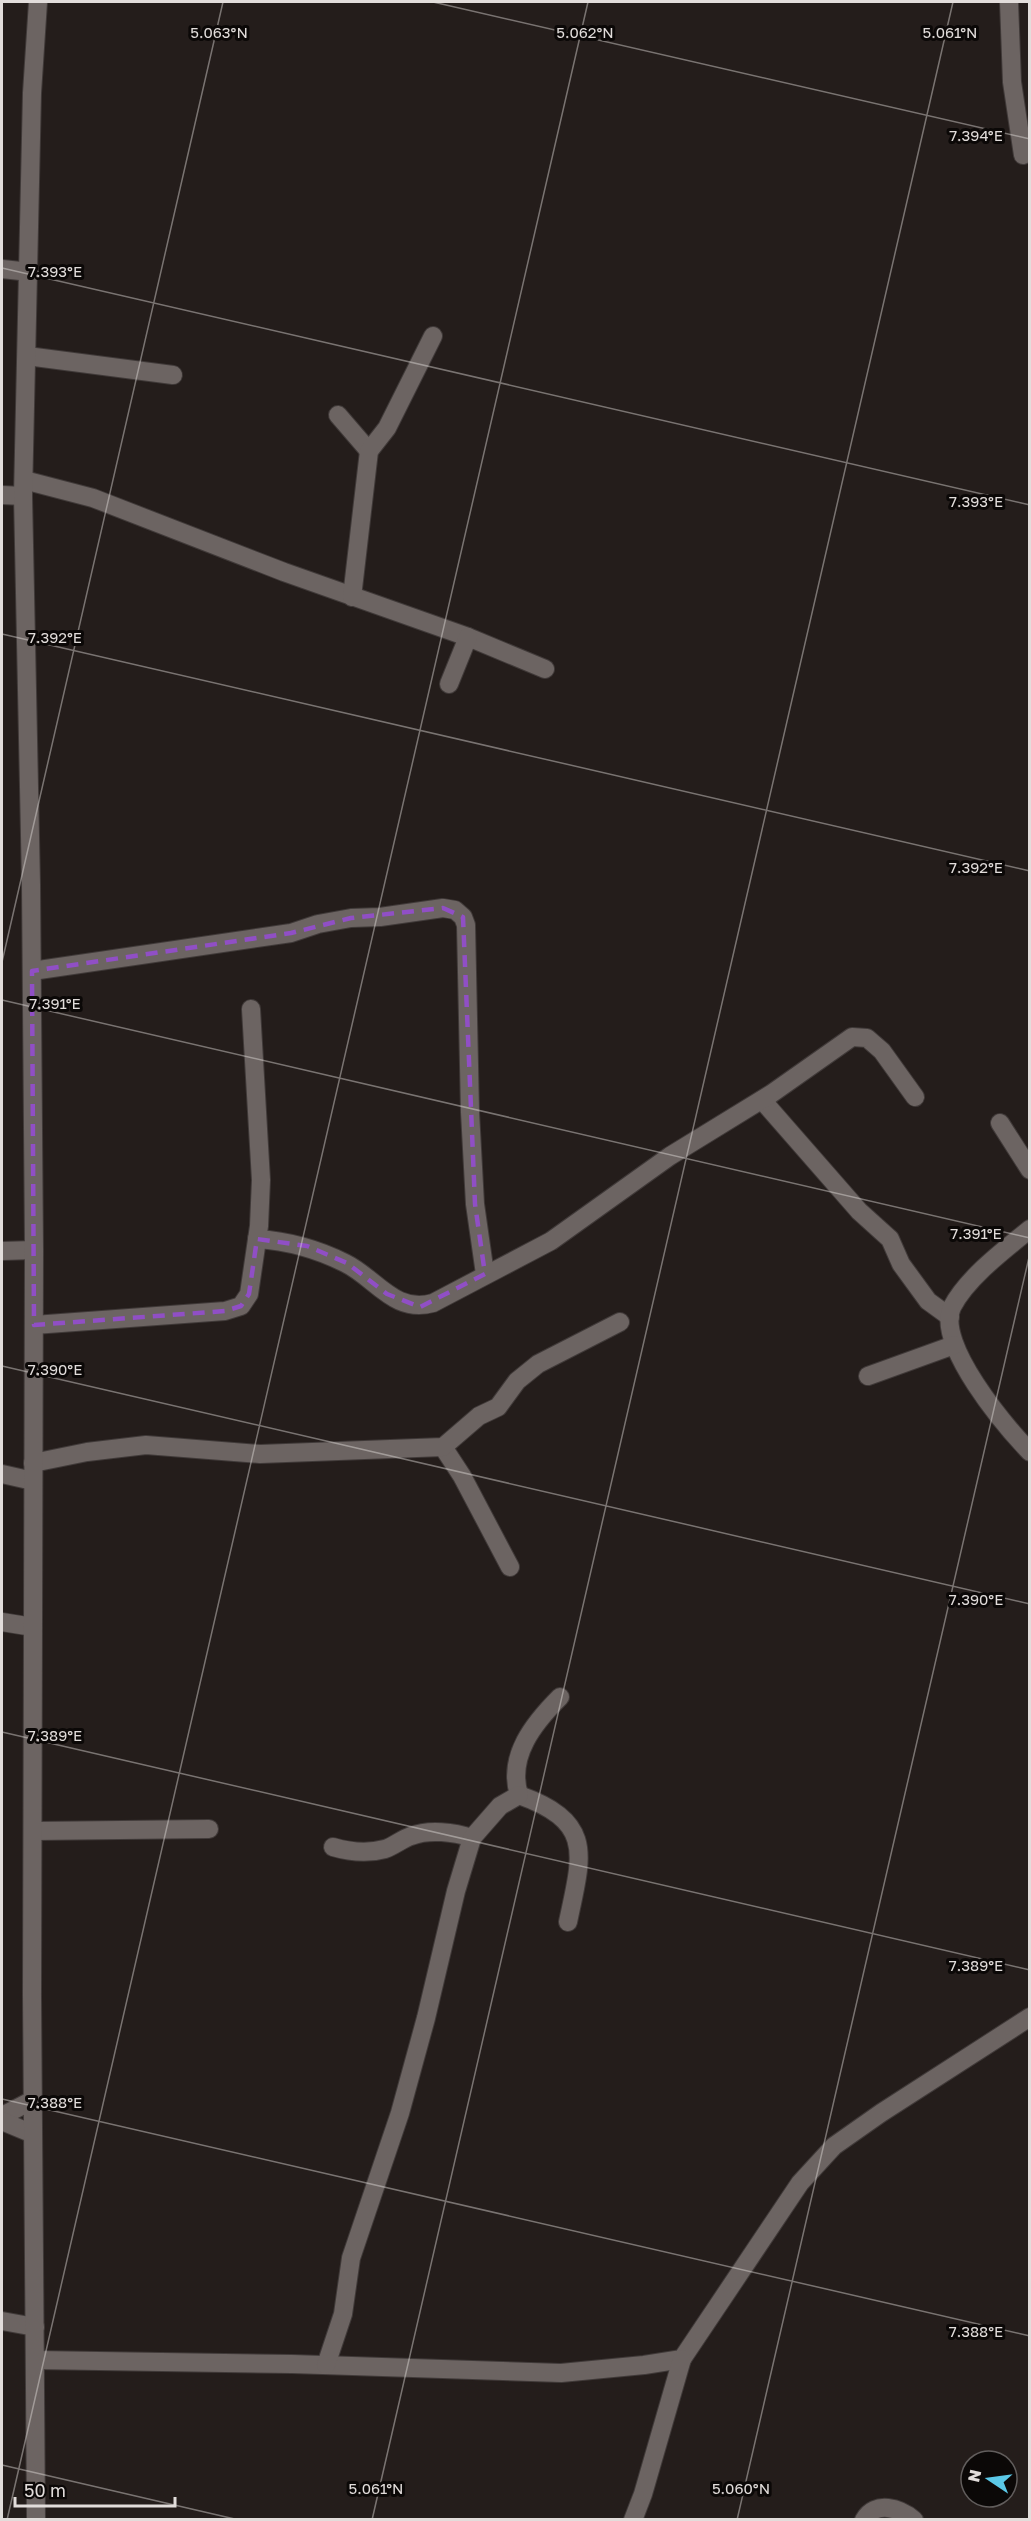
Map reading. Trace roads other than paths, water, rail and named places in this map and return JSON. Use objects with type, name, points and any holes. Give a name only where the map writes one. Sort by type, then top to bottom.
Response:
[{"type":"street","points":[[36,2520],[33,2134],[34,1250],[32,971],[23,488],[30,272],[32,93],[38,2]]},
{"type":"street","points":[[1009,2],[1012,82],[1023,154]]},
{"type":"street","points":[[2,269],[30,272]]},
{"type":"street","points":[[352,597],[369,451],[387,428],[433,336]]},
{"type":"street","points":[[27,356],[173,375]]},
{"type":"street","points":[[338,415],[369,451]]},
{"type":"street","points":[[2,495],[23,488],[93,498],[352,597],[468,637],[545,669]]},
{"type":"street","points":[[449,684],[468,637]]},
{"type":"street","points":[[32,971],[291,933],[318,924],[351,918],[380,917],[443,908],[455,910],[463,917],[466,925],[470,1123],[475,1204],[485,1274]]},
{"type":"street","points":[[34,1325],[225,1311],[241,1306],[249,1294],[257,1239],[261,1180],[250,1009]]},
{"type":"street","points":[[257,1239],[307,1246],[347,1263],[387,1294],[404,1303],[420,1307],[433,1303],[551,1241],[670,1156],[762,1100],[852,1037],[867,1038],[882,1051],[915,1097]]},
{"type":"street","points":[[762,1100],[859,1211],[890,1239],[901,1264],[928,1301],[950,1317]]},
{"type":"street","points":[[1000,1123],[1029,1170]]},
{"type":"street","points":[[1029,1229],[992,1260],[964,1290],[952,1308],[950,1317],[954,1345],[984,1398],[1029,1452]]},
{"type":"street","points":[[2,1251],[34,1250]]},
{"type":"street","points":[[2,1474],[33,1472],[87,1452],[146,1446],[260,1454],[443,1447],[479,1416],[498,1407],[517,1381],[538,1364],[620,1322]]},
{"type":"street","points":[[868,1376],[954,1345]]},
{"type":"street","points":[[443,1447],[462,1476],[510,1567]]},
{"type":"street","points":[[2,1622],[33,1627]]},
{"type":"street","points":[[519,1795],[516,1784],[518,1760],[526,1736],[560,1697]]},
{"type":"street","points":[[326,2365],[343,2314],[351,2258],[399,2113],[426,2018],[456,1891],[472,1838],[500,1806],[519,1795]]},
{"type":"street","points":[[519,1795],[541,1803],[566,1820],[578,1841],[579,1865],[568,1922]]},
{"type":"street","points":[[33,1831],[209,1830]]},
{"type":"street","points":[[333,1847],[349,1852],[369,1852],[386,1849],[412,1835],[439,1832],[472,1838]]},
{"type":"street","points":[[633,2520],[644,2494],[682,2359],[800,2182],[834,2146],[1029,2018]]},
{"type":"street","points":[[2,2116],[33,2100]]},
{"type":"street","points":[[2,2121],[33,2134]]},
{"type":"street","points":[[2,2321],[34,2327]]},
{"type":"street","points":[[35,2360],[326,2365],[561,2373],[644,2366],[682,2359]]},
{"type":"street","points":[[864,2520],[868,2513],[882,2506],[907,2513],[914,2520]]}]
